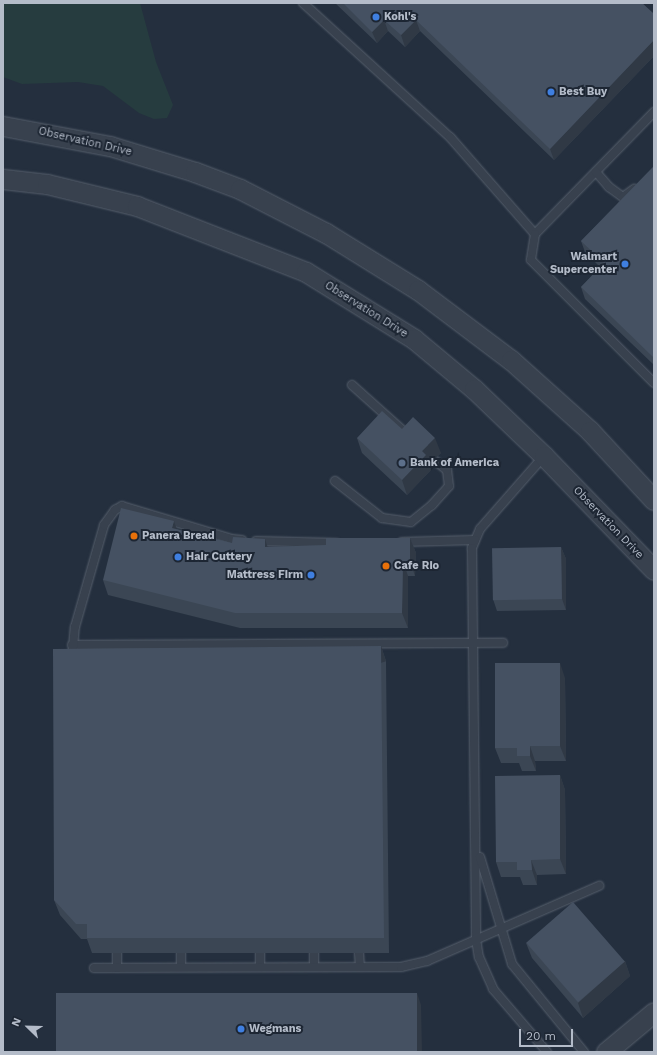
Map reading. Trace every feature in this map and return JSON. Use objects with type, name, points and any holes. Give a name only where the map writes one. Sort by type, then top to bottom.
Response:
[{"type":"street","name":"Observation Drive","points":[[3,126],[110,146],[195,172],[247,192],[326,233],[418,290],[511,360],[590,431],[654,500]]},
{"type":"street","name":"Observation Drive","points":[[3,179],[47,184],[137,206],[306,272],[414,339],[474,389],[544,456],[654,570]]},
{"type":"street","points":[[606,1052],[654,1012]]},
{"type":"lane","points":[[303,3],[450,137],[535,234]]},
{"type":"lane","points":[[654,112],[535,234],[531,260],[654,384]]},
{"type":"lane","points":[[596,172],[609,188],[623,197],[643,180]]},
{"type":"lane","points":[[352,385],[412,439]]},
{"type":"lane","points":[[544,456],[480,529],[472,548],[475,642],[477,862],[476,939],[479,956],[493,989],[547,1052]]},
{"type":"lane","points":[[335,481],[382,518],[411,522],[432,506],[449,486],[447,470],[434,460]]},
{"type":"lane","points":[[72,663],[72,645],[104,525],[109,515],[122,506],[232,540],[342,543]]},
{"type":"lane","points":[[396,542],[475,540]]},
{"type":"lane","points":[[72,645],[503,643]]},
{"type":"lane","points":[[476,845],[500,928],[516,970],[584,1052]]},
{"type":"lane","points":[[94,968],[401,967],[428,961],[500,928],[599,886]]},
{"type":"lane","points":[[117,953],[117,968]]},
{"type":"lane","points":[[180,967],[181,953]]},
{"type":"lane","points":[[260,953],[260,967]]},
{"type":"lane","points":[[314,953],[314,967]]},
{"type":"lane","points":[[359,953],[360,967]]},
{"type":"green space","points":[[3,3],[140,3],[156,62],[173,105],[167,118],[154,119],[139,113],[103,86],[78,82],[22,84],[3,77]]},
{"type":"building","name":"Best Buy","points":[[343,3],[642,3],[654,14],[654,40],[550,149],[416,20],[401,35],[384,20],[372,32]]},
{"type":"building","name":"Walmart Supercenter","points":[[654,166],[654,358],[581,287],[604,263],[581,241]]},
{"type":"building","name":"Bank of America","points":[[382,411],[402,429],[413,417],[435,438],[422,451],[426,455],[402,480],[357,438]]},
{"type":"building","points":[[121,508],[174,521],[172,528],[232,543],[233,537],[265,539],[265,547],[326,545],[326,538],[410,538],[410,561],[403,561],[402,613],[235,613],[103,580]]},
{"type":"building","points":[[561,547],[562,599],[493,600],[492,548]]},
{"type":"building","points":[[381,646],[384,938],[87,938],[87,924],[76,924],[54,900],[53,649]]},
{"type":"building","points":[[495,663],[560,663],[560,746],[530,746],[530,756],[517,756],[517,748],[495,748]]},
{"type":"building","points":[[560,775],[560,859],[531,860],[532,870],[517,870],[517,862],[496,862],[495,776]]},
{"type":"building","points":[[573,902],[625,962],[578,1002],[526,943]]},
{"type":"building","name":"Wegmans","points":[[56,993],[417,993],[417,1052],[56,1052]]},
{"type":"place","name":"Kohl's","points":[[376,17]]},
{"type":"place","name":"Best Buy","points":[[551,92]]},
{"type":"place","name":"Walmart Supercenter","points":[[625,264]]},
{"type":"place","name":"Bank of America","points":[[402,463]]},
{"type":"place","name":"Panera Bread","points":[[134,536]]},
{"type":"place","name":"Hair Cuttery","points":[[178,557]]},
{"type":"place","name":"Cafe Rio","points":[[386,566]]},
{"type":"place","name":"Mattress Firm","points":[[311,575]]},
{"type":"place","name":"Wegmans","points":[[241,1029]]}]
